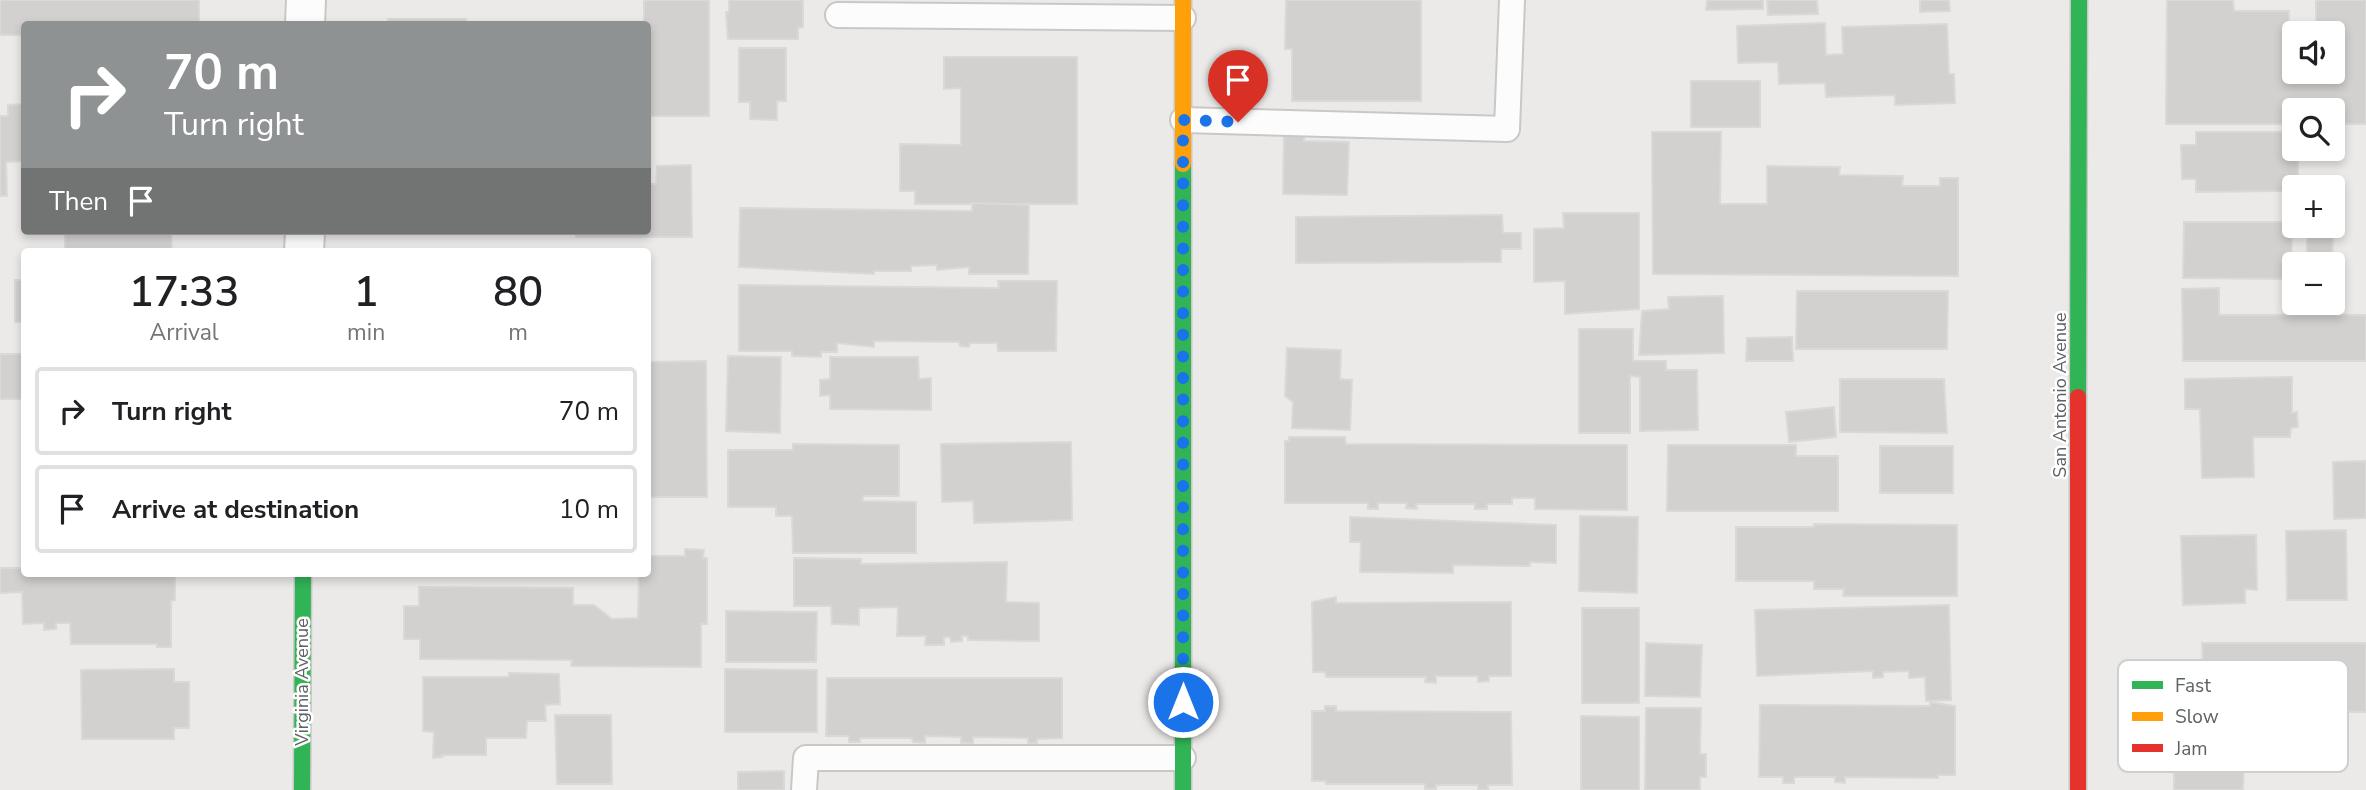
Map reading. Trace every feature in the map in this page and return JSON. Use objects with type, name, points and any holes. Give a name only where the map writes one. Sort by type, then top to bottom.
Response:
[{"type":"street","points":[[306,0],[306,21]]},
{"type":"street","name":"San Antonio Avenue","points":[[2078,790],[2079,0]]},
{"type":"street","points":[[1183,9],[1183,790]]},
{"type":"street","name":"Virginia Avenue","points":[[302,790],[303,577]]},
{"type":"lane","points":[[1183,120],[1507,129],[1512,0]]},
{"type":"lane","points":[[838,15],[1183,9]]},
{"type":"lane","points":[[804,790],[806,758],[1183,758]]},
{"type":"building","points":[[0,0],[199,0],[199,21],[21,21],[21,35],[0,35]]},
{"type":"building","points":[[644,0],[709,0],[709,116],[651,116],[651,21],[644,21]]},
{"type":"building","points":[[729,0],[803,0],[803,27],[798,28],[798,39],[728,39],[726,12],[729,12]]},
{"type":"building","points":[[1286,0],[1421,0],[1421,101],[1292,101],[1292,49],[1285,49]]},
{"type":"building","points":[[1707,0],[1763,0],[1763,9],[1706,10]]},
{"type":"building","points":[[1767,0],[1817,0],[1818,14],[1768,15]]},
{"type":"building","points":[[1920,0],[1949,0],[1950,11],[1920,12]]},
{"type":"building","points":[[2167,0],[2233,0],[2234,11],[2289,11],[2289,21],[2282,21],[2282,84],[2345,84],[2345,21],[2316,21],[2316,0],[2366,0],[2366,124],[2345,124],[2345,98],[2282,98],[2282,124],[2166,124]]},
{"type":"building","points":[[388,19],[466,19],[466,21]]},
{"type":"building","points":[[1825,23],[1826,55],[1843,54],[1842,27],[1947,24],[1949,74],[1954,74],[1955,103],[1895,105],[1895,95],[1826,97],[1825,83],[1779,84],[1778,62],[1738,63],[1737,26]]},
{"type":"building","points":[[739,48],[786,48],[786,101],[777,101],[777,120],[750,119],[750,102],[739,102]]},
{"type":"building","points":[[944,57],[1077,57],[1077,204],[915,204],[915,191],[900,191],[900,144],[961,145],[961,88],[944,89]]},
{"type":"building","points":[[1691,81],[1760,81],[1760,127],[1691,127]]},
{"type":"building","points":[[21,104],[21,161],[6,162],[7,196],[0,196],[0,116],[8,116],[8,105]]},
{"type":"building","points":[[1652,132],[1721,132],[1720,204],[1767,204],[1767,166],[1840,167],[1839,175],[1903,176],[1902,186],[1940,186],[1940,178],[1958,178],[1958,276],[1653,274]]},
{"type":"building","points":[[2196,132],[2282,132],[2282,161],[2298,161],[2298,175],[2282,175],[2282,191],[2196,192],[2196,179],[2182,179],[2181,145],[2196,145]]},
{"type":"building","points":[[1284,135],[1304,136],[1304,141],[1349,142],[1347,195],[1283,194]]},
{"type":"building","points":[[691,165],[692,237],[576,237],[651,235],[651,184],[656,184],[657,166]]},
{"type":"building","points":[[972,203],[1029,205],[1028,274],[969,274],[969,267],[937,270],[937,265],[911,266],[911,271],[874,271],[874,274],[739,267],[740,208],[972,211]]},
{"type":"building","points":[[1563,213],[1639,213],[1639,309],[1565,314],[1565,281],[1534,282],[1534,229],[1564,228]]},
{"type":"building","points":[[1502,215],[1503,233],[1521,233],[1521,249],[1501,249],[1501,262],[1296,263],[1296,217]]},
{"type":"building","points":[[2184,222],[2282,222],[2282,238],[2292,238],[2291,252],[2282,252],[2282,279],[2183,278]]},
{"type":"building","points":[[65,235],[171,235],[172,248],[65,248]]},
{"type":"building","points":[[2307,238],[2333,238],[2332,252],[2307,252]]},
{"type":"building","points":[[15,280],[21,280],[21,322],[15,322]]},
{"type":"building","points":[[998,281],[1057,281],[1056,351],[998,351],[997,343],[970,343],[969,347],[960,346],[959,342],[874,341],[874,347],[837,343],[837,352],[821,352],[821,357],[792,356],[792,351],[739,351],[739,285],[999,288]]},
{"type":"building","points":[[2219,288],[2219,315],[2366,315],[2366,361],[2183,361],[2182,289]]},
{"type":"building","points":[[1797,291],[1948,291],[1947,349],[1796,349]]},
{"type":"building","points":[[1723,296],[1724,353],[1639,355],[1642,311],[1669,309],[1668,297]]},
{"type":"building","points":[[1579,329],[1633,329],[1633,361],[1666,361],[1666,370],[1697,370],[1698,430],[1640,431],[1640,377],[1630,376],[1630,433],[1579,433]]},
{"type":"building","points":[[1792,337],[1793,361],[1746,361],[1747,338]]},
{"type":"building","points":[[1287,348],[1341,350],[1340,379],[1352,380],[1350,430],[1292,428],[1293,402],[1285,396]]},
{"type":"building","points":[[0,354],[21,354],[21,399],[0,399]]},
{"type":"building","points":[[728,356],[781,357],[780,433],[726,431]]},
{"type":"building","points":[[830,357],[918,357],[919,379],[931,378],[931,410],[830,409],[830,395],[820,396],[820,380],[830,379]]},
{"type":"building","points":[[706,361],[707,497],[651,497],[651,362]]},
{"type":"building","points":[[2292,377],[2292,413],[2297,412],[2298,427],[2291,428],[2290,437],[2253,437],[2254,477],[2202,478],[2200,409],[2185,409],[2185,379]]},
{"type":"building","points":[[1840,379],[1944,379],[1947,433],[1840,432]]},
{"type":"building","points":[[1834,407],[1836,437],[1789,442],[1786,412]]},
{"type":"building","points":[[1289,437],[1345,437],[1346,444],[1627,445],[1627,510],[1535,509],[1535,498],[1512,498],[1512,504],[1487,504],[1487,509],[1475,509],[1475,504],[1416,504],[1417,509],[1406,508],[1407,503],[1378,503],[1378,509],[1368,509],[1368,503],[1285,503],[1285,441],[1289,441]]},
{"type":"building","points":[[1071,442],[1072,520],[974,523],[973,501],[942,502],[941,444]]},
{"type":"building","points":[[793,444],[899,445],[899,496],[863,496],[863,501],[916,502],[916,553],[793,553],[792,516],[776,516],[776,507],[728,507],[728,450],[793,450]]},
{"type":"building","points":[[1668,445],[1796,445],[1796,456],[1838,456],[1838,511],[1667,511]]},
{"type":"building","points":[[1880,446],[1953,446],[1953,493],[1880,493]]},
{"type":"building","points":[[2366,461],[2366,518],[2334,519],[2333,462]]},
{"type":"building","points":[[1580,516],[1638,517],[1637,593],[1579,591]]},
{"type":"building","points":[[1350,517],[1556,525],[1556,563],[1530,562],[1530,566],[1453,565],[1453,573],[1360,572],[1361,542],[1350,542]]},
{"type":"building","points":[[1814,524],[1957,525],[1957,596],[1843,596],[1844,589],[1814,589],[1814,581],[1736,581],[1736,527],[1814,527]]},
{"type":"building","points":[[2346,530],[2347,600],[2287,600],[2286,531]]},
{"type":"building","points":[[2256,535],[2257,590],[2245,589],[2245,603],[2183,605],[2181,536]]},
{"type":"building","points":[[685,549],[704,550],[703,558],[707,558],[707,624],[701,624],[701,667],[571,666],[572,660],[420,659],[420,639],[404,639],[404,606],[419,606],[419,587],[573,588],[573,605],[594,605],[612,619],[638,618],[639,577],[651,577],[651,556],[685,556]]},
{"type":"building","points":[[794,558],[861,559],[861,564],[1007,562],[1006,602],[1039,603],[1039,641],[968,640],[968,636],[962,636],[962,641],[951,642],[950,637],[944,637],[944,645],[925,645],[926,636],[897,636],[898,607],[859,608],[859,625],[832,624],[831,606],[794,606]]},
{"type":"building","points":[[0,568],[21,568],[21,577],[175,577],[175,600],[171,601],[171,647],[157,647],[157,644],[71,644],[70,623],[56,623],[56,629],[44,630],[44,623],[23,624],[22,592],[0,593]]},
{"type":"building","points":[[1336,597],[1336,603],[1511,602],[1511,676],[1489,676],[1489,681],[1478,682],[1478,676],[1436,676],[1436,683],[1425,682],[1426,677],[1326,677],[1325,672],[1313,672],[1312,602]]},
{"type":"building","points":[[1949,605],[1951,700],[1926,701],[1925,677],[1909,678],[1909,671],[1883,672],[1883,677],[1873,678],[1873,671],[1757,676],[1755,610]]},
{"type":"building","points":[[1582,608],[1639,608],[1639,703],[1582,703]]},
{"type":"building","points":[[726,611],[817,612],[816,662],[726,662]]},
{"type":"building","points":[[1646,643],[1702,645],[1700,697],[1645,696]]},
{"type":"building","points":[[2202,643],[2366,643],[2366,712],[2348,712],[2348,660],[2203,660]]},
{"type":"building","points":[[174,669],[174,682],[189,682],[189,728],[174,728],[174,739],[82,739],[81,670]]},
{"type":"building","points":[[725,669],[817,670],[817,732],[725,732]]},
{"type":"building","points":[[509,673],[559,674],[560,704],[545,705],[546,721],[527,721],[526,738],[486,738],[486,755],[442,755],[443,757],[433,758],[434,732],[423,731],[423,677],[509,677]]},
{"type":"building","points":[[827,678],[1062,678],[1062,738],[1037,739],[1037,743],[1028,744],[1028,738],[973,737],[973,743],[961,743],[961,737],[925,736],[925,743],[913,742],[912,738],[860,738],[860,742],[849,742],[849,736],[826,736]]},
{"type":"building","points":[[1930,702],[1955,706],[1955,775],[1938,775],[1938,778],[1845,777],[1845,783],[1835,782],[1835,777],[1794,777],[1794,783],[1783,783],[1783,777],[1759,777],[1760,705],[1930,706]]},
{"type":"building","points":[[1325,706],[1336,706],[1336,711],[1511,712],[1512,785],[1488,785],[1488,790],[1478,790],[1478,785],[1436,785],[1436,789],[1425,789],[1425,784],[1326,784],[1326,781],[1312,781],[1312,711],[1325,711]]},
{"type":"building","points":[[1646,708],[1701,708],[1700,754],[1706,754],[1706,777],[1700,777],[1700,790],[1645,790]]},
{"type":"building","points":[[555,715],[611,715],[612,784],[557,784]]},
{"type":"building","points":[[1581,716],[1639,717],[1639,790],[1581,790]]},
{"type":"building","points":[[784,771],[784,790],[738,790],[738,772]]},
{"type":"building","points":[[2174,772],[2244,772],[2243,790],[2174,790]]},
{"type":"traffic: fast","points":[[2078,397],[2079,0]]},
{"type":"traffic: fast","points":[[1183,164],[1183,790]]},
{"type":"traffic: fast","points":[[302,790],[303,577]]},
{"type":"traffic: slow","points":[[1183,0],[1183,164]]},
{"type":"traffic: jam","points":[[2078,397],[2078,790]]},
{"type":"route","points":[[1183,702],[1183,120],[1238,122]]}]
